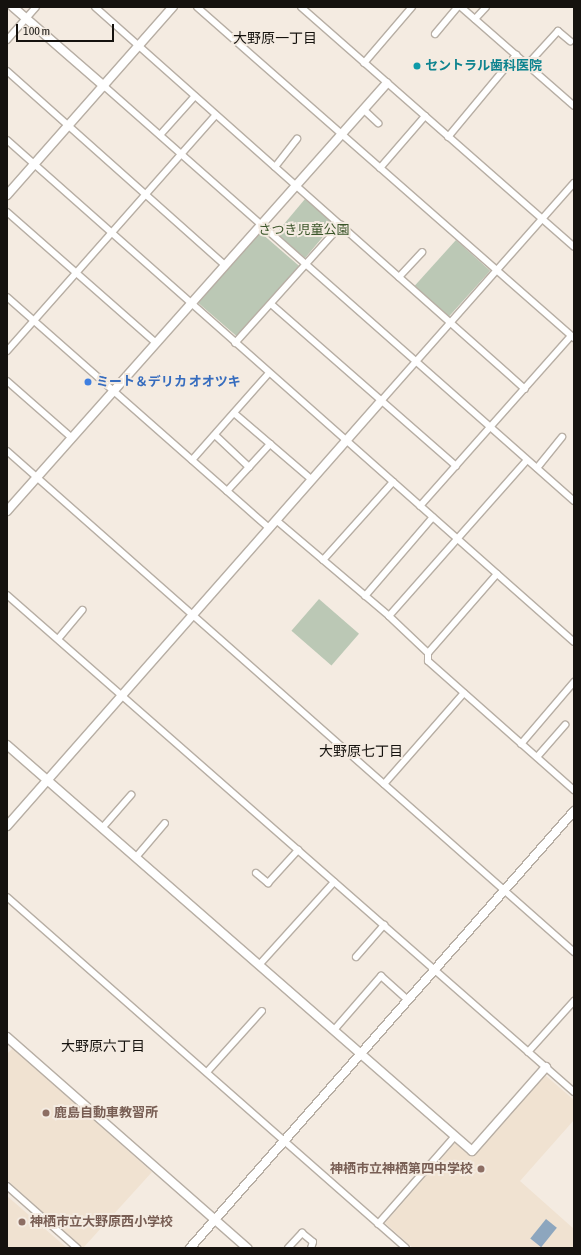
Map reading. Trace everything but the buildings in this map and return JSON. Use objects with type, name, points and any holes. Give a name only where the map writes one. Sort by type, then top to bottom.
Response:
[{"type":"street","points":[[13,7],[160,135],[305,266],[574,501]]},
{"type":"street","points":[[7,40],[36,7]]},
{"type":"street","points":[[95,7],[525,388]]},
{"type":"street","points":[[7,195],[173,7]]},
{"type":"street","points":[[197,7],[572,337],[420,506]]},
{"type":"street","points":[[301,7],[574,247]]},
{"type":"street","points":[[364,63],[412,7]]},
{"type":"street","points":[[435,34],[458,7]]},
{"type":"street","points":[[461,7],[574,106]]},
{"type":"street","points":[[475,19],[486,7]]},
{"type":"street","points":[[527,65],[558,31],[570,41]]},
{"type":"street","points":[[448,136],[516,55]]},
{"type":"street","points":[[7,71],[225,265]]},
{"type":"street","points":[[7,512],[387,83]]},
{"type":"street","points":[[160,135],[195,96]]},
{"type":"street","points":[[363,110],[378,124]]},
{"type":"street","points":[[7,351],[145,193],[216,115]]},
{"type":"street","points":[[380,168],[425,116]]},
{"type":"street","points":[[275,167],[297,139]]},
{"type":"street","points":[[7,140],[574,642]]},
{"type":"street","points":[[7,826],[574,183]]},
{"type":"street","points":[[7,212],[156,343]]},
{"type":"street","points":[[235,343],[341,225]]},
{"type":"street","points":[[399,277],[422,252]]},
{"type":"street","points":[[7,297],[269,528]]},
{"type":"street","points":[[271,304],[456,466]]},
{"type":"street","points":[[192,460],[269,373]]},
{"type":"street","points":[[7,381],[72,438]]},
{"type":"street","points":[[234,414],[312,479]]},
{"type":"street","points":[[215,435],[249,467]]},
{"type":"street","points":[[536,468],[562,437]]},
{"type":"street","points":[[227,491],[270,444]]},
{"type":"street","points":[[7,451],[574,952]]},
{"type":"street","points":[[389,616],[456,538],[527,460]]},
{"type":"street","points":[[323,560],[393,482]]},
{"type":"street","points":[[365,596],[433,517]]},
{"type":"street","points":[[276,520],[389,616],[428,653]]},
{"type":"street","points":[[497,574],[428,653],[428,661],[574,790]]},
{"type":"street","points":[[7,595],[123,695],[574,1092]]},
{"type":"street","points":[[58,639],[82,610]]},
{"type":"street","points":[[521,744],[574,682]]},
{"type":"street","points":[[384,784],[464,693]]},
{"type":"street","points":[[537,757],[565,724]]},
{"type":"street","points":[[7,745],[103,826],[259,965],[472,1151],[546,1067]]},
{"type":"street","points":[[103,826],[131,795]]},
{"type":"street","points":[[190,1248],[574,811]]},
{"type":"street","points":[[137,856],[165,823]]},
{"type":"street","points":[[256,873],[268,883],[298,850]]},
{"type":"street","points":[[259,965],[334,882]]},
{"type":"street","points":[[7,897],[406,1248]]},
{"type":"street","points":[[356,957],[384,926]]},
{"type":"street","points":[[334,1030],[381,976],[408,1000]]},
{"type":"street","points":[[528,1052],[574,1001]]},
{"type":"street","points":[[207,1072],[262,1011]]},
{"type":"street","points":[[7,1037],[247,1248]]},
{"type":"street","points":[[378,1224],[456,1136]]},
{"type":"street","points":[[7,1186],[77,1248]]},
{"type":"street","points":[[288,1248],[302,1233],[313,1242],[311,1248]]},
{"type":"shaded area","name":"鹿島自動車教習所","points":[[13,1048],[152,1172],[83,1248],[7,1180],[7,1054]]},
{"type":"shaded area","name":"神栖市立神栖第四中学校","points":[[545,1075],[574,1100],[574,1120],[520,1181],[574,1229],[574,1248],[413,1248],[385,1223],[455,1143],[472,1157]]},
{"type":"shaded area","name":"神栖市立大野原西小学校","points":[[7,1196],[67,1248],[7,1248]]},
{"type":"green space","name":"さつき児童公園","points":[[305,199],[334,223],[305,258],[276,233]]},
{"type":"green space","points":[[260,232],[299,266],[238,337],[198,303]]},
{"type":"green space","points":[[456,240],[490,271],[449,317],[415,286]]},
{"type":"green space","points":[[319,599],[359,634],[331,665],[291,631]]},
{"type":"water","points":[[546,1219],[557,1228],[541,1247],[530,1238]]},
{"type":"place","name":"セントラル歯科医院","points":[[417,66]]},
{"type":"place","name":"ミート＆デリカ オオツキ","points":[[88,382]]},
{"type":"place","name":"鹿島自動車教習所","points":[[46,1113]]},
{"type":"place","name":"神栖市立神栖第四中学校","points":[[481,1169]]},
{"type":"place","name":"神栖市立大野原西小学校","points":[[22,1222]]},
{"type":"district","name":"大野原一丁目","points":[[275,38]]},
{"type":"district","name":"大野原七丁目","points":[[361,751]]},
{"type":"district","name":"大野原六丁目","points":[[103,1046]]}]
